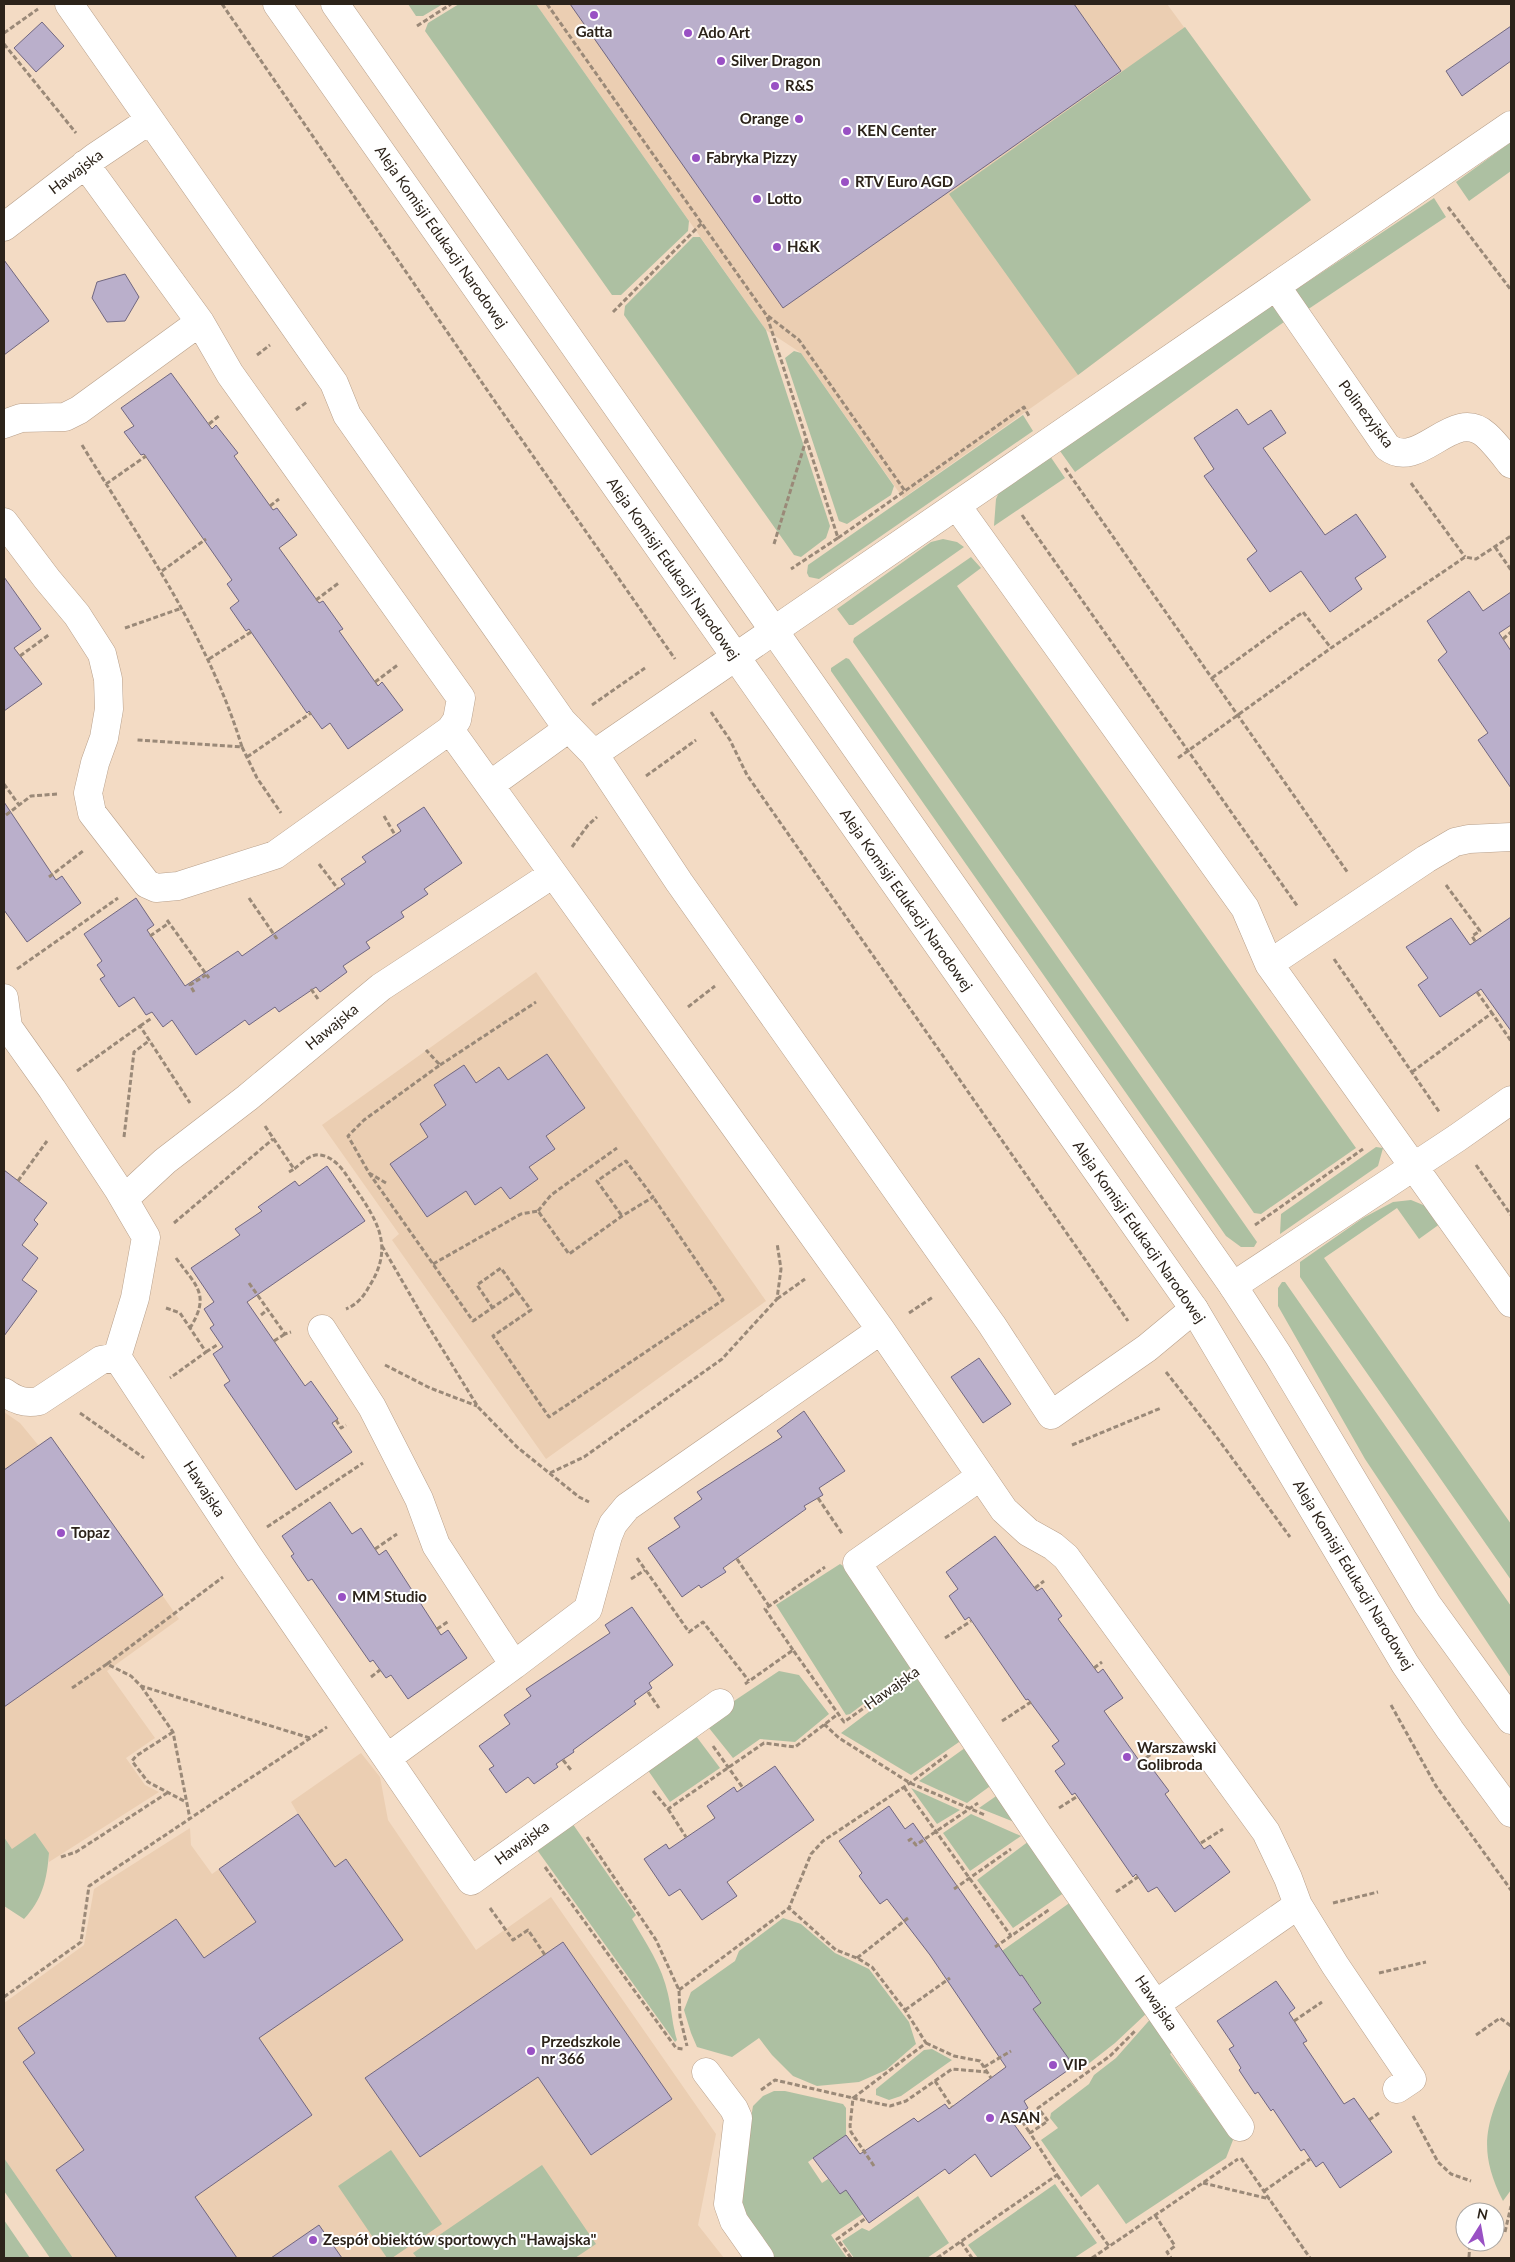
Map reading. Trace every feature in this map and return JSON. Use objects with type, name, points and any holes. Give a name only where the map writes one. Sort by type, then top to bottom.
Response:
[{"type":"street","points":[[69,4],[334,383],[347,415],[567,726],[594,754],[679,882],[992,1325],[1051,1414],[1147,1348],[1194,1309]]},
{"type":"street","name":"Aleja Komisji Edukacji Narodowej","points":[[276,4],[1194,1309],[1405,1664],[1450,1730],[1511,1813]]},
{"type":"street","points":[[335,4],[1233,1286],[1278,1355],[1427,1604],[1511,1720]]},
{"type":"street","name":"Hawajska","points":[[4,227],[90,161],[150,120]]},
{"type":"street","points":[[594,754],[1511,125]]},
{"type":"street","points":[[4,522],[93,639],[102,654],[108,679],[109,709],[104,738],[95,763],[88,793],[92,813],[150,884],[178,886],[275,855],[450,730],[457,720],[461,698],[230,374],[200,322],[90,161]]},
{"type":"street","name":"Polinezyjska","points":[[1276,286],[1387,447],[1398,453],[1416,451],[1454,429],[1465,428],[1485,434],[1511,464]]},
{"type":"street","points":[[4,424],[21,418],[65,417],[79,410],[200,322]]},
{"type":"street","points":[[957,506],[1246,908],[1269,964],[1412,1167],[1511,1303]]},
{"type":"street","points":[[490,785],[567,726]]},
{"type":"street","points":[[450,730],[881,1330],[1004,1510],[1028,1532],[1053,1546],[1066,1557],[1266,1832],[1288,1878],[1298,1905],[1412,2079],[1397,2089]]},
{"type":"street","points":[[1269,964],[1426,859],[1462,841],[1511,837]]},
{"type":"street","name":"Hawajska","points":[[121,1194],[247,1098],[381,987],[553,874]]},
{"type":"street","points":[[4,1392],[20,1401],[29,1403],[39,1402],[101,1360],[117,1357],[152,1236],[121,1194],[52,1089],[6,1026],[7,985]]},
{"type":"street","points":[[1233,1286],[1457,1138],[1511,1100]]},
{"type":"street","points":[[320,1325],[372,1408],[419,1499],[436,1544],[514,1665]]},
{"type":"street","points":[[387,1758],[588,1609],[598,1566],[616,1520],[627,1507],[881,1330]]},
{"type":"street","name":"Hawajska","points":[[117,1357],[352,1710],[471,1880],[720,1703]]},
{"type":"street","points":[[925,1665],[853,1557],[981,1476]]},
{"type":"street","name":"Hawajska","points":[[925,1665],[1036,1831],[1079,1890],[1240,2127]]},
{"type":"street","points":[[1156,2004],[1298,1905]]},
{"type":"street","points":[[706,2072],[734,2109],[738,2118],[728,2204],[734,2221],[760,2258]]},
{"type":"path","points":[[4,33],[44,4]]},
{"type":"path","points":[[222,4],[496,404],[680,666]]},
{"type":"path","points":[[416,26],[451,4]]},
{"type":"path","points":[[547,4],[767,316],[838,538]]},
{"type":"path","points":[[4,44],[90,161]]},
{"type":"path","points":[[1428,182],[1511,290]]},
{"type":"path","points":[[613,312],[702,223]]},
{"type":"path","points":[[767,316],[799,340],[905,491]]},
{"type":"path","points":[[230,374],[294,327]]},
{"type":"path","points":[[270,430],[334,383]]},
{"type":"path","points":[[792,569],[1024,407],[1366,898]]},
{"type":"path","points":[[65,417],[162,571],[209,659],[247,757],[258,778],[299,838]]},
{"type":"path","points":[[774,544],[807,438]]},
{"type":"path","points":[[1405,453],[1402,464],[1403,473],[1465,557],[1476,559],[1511,536]]},
{"type":"path","points":[[106,484],[146,456]]},
{"type":"path","points":[[1022,515],[1316,933],[1511,1215]]},
{"type":"path","points":[[162,571],[206,539]]},
{"type":"path","points":[[1495,547],[1511,570]]},
{"type":"path","points":[[1151,777],[1331,648],[1465,557]]},
{"type":"path","points":[[93,639],[182,608]]},
{"type":"path","points":[[1212,678],[1303,612],[1331,648]]},
{"type":"path","points":[[209,659],[251,632]]},
{"type":"path","points":[[1503,639],[1511,632]]},
{"type":"path","points":[[567,726],[645,668]]},
{"type":"path","points":[[707,707],[730,740],[747,775],[1132,1326]]},
{"type":"path","points":[[247,757],[311,713]]},
{"type":"path","points":[[104,738],[242,747]]},
{"type":"path","points":[[4,784],[19,805]]},
{"type":"path","points":[[6,815],[31,796],[88,793]]},
{"type":"path","points":[[49,877],[77,855]]},
{"type":"path","points":[[1426,859],[1480,931],[1472,936],[1476,941]]},
{"type":"path","points":[[7,985],[150,884],[159,909],[207,977],[190,986],[194,992]]},
{"type":"path","points":[[255,907],[277,939]]},
{"type":"path","points":[[150,936],[169,923]]},
{"type":"path","points":[[1477,992],[1511,1041]]},
{"type":"path","points":[[683,1011],[702,996]]},
{"type":"path","points":[[517,1291],[473,1321],[369,1173],[348,1136],[364,1120],[440,1065],[536,1002]]},
{"type":"path","points":[[1412,1072],[1492,1013]]},
{"type":"path","points":[[52,1089],[152,1018]]},
{"type":"path","points":[[140,1026],[206,1129]]},
{"type":"path","points":[[121,1194],[132,1060],[134,1052],[150,1040]]},
{"type":"path","points":[[426,1050],[440,1065]]},
{"type":"path","points":[[247,1098],[294,1169]]},
{"type":"path","points":[[18,1181],[43,1145],[74,1123]]},
{"type":"path","points":[[1255,1225],[1388,1132]]},
{"type":"path","points":[[190,1328],[199,1314],[202,1304],[199,1290],[152,1236],[273,1139]]},
{"type":"path","points":[[433,1264],[521,1214],[538,1211],[551,1195],[617,1148]]},
{"type":"path","points":[[289,1172],[314,1155],[320,1154],[328,1157],[340,1167],[376,1218],[382,1246],[478,1407],[517,1447],[579,1497],[616,1520],[689,1632],[703,1622],[749,1681]]},
{"type":"path","points":[[492,1307],[477,1286],[501,1268],[531,1310],[493,1336],[549,1417],[723,1300],[626,1161],[597,1182],[622,1216]]},
{"type":"path","points":[[369,1173],[386,1183]]},
{"type":"path","points":[[538,1211],[569,1254],[652,1197]]},
{"type":"path","points":[[550,1473],[584,1457],[722,1359],[777,1299],[781,1269],[777,1240]]},
{"type":"path","points":[[274,1341],[284,1334],[320,1325],[363,1298],[379,1271],[382,1246]]},
{"type":"path","points":[[249,1283],[284,1334]]},
{"type":"path","points":[[135,1298],[180,1313],[206,1352]]},
{"type":"path","points":[[261,1315],[267,1310]]},
{"type":"path","points":[[144,1397],[217,1345]]},
{"type":"path","points":[[340,1358],[369,1358],[430,1388],[478,1407]]},
{"type":"path","points":[[1163,1369],[1210,1428],[1292,1540]]},
{"type":"path","points":[[52,1394],[147,1460]]},
{"type":"path","points":[[1072,1445],[1161,1408]]},
{"type":"path","points":[[72,1688],[108,1664],[245,1551],[391,1444]]},
{"type":"path","points":[[668,1809],[764,1743],[795,1746],[838,1714],[766,1608],[853,1557],[847,1542],[818,1498]]},
{"type":"path","points":[[737,1559],[769,1606]]},
{"type":"path","points":[[720,1703],[793,1650]]},
{"type":"path","points":[[108,1664],[131,1676],[141,1686],[173,1732],[190,1819]]},
{"type":"path","name":"Hawajska","points":[[838,1714],[844,1722],[925,1665]]},
{"type":"path","points":[[141,1686],[310,1739]]},
{"type":"path","points":[[648,1692],[658,1707]]},
{"type":"path","points":[[1388,1700],[1436,1786],[1511,1890]]},
{"type":"path","points":[[4,1997],[81,1942],[88,1886],[352,1710]]},
{"type":"path","points":[[824,1724],[839,1738],[910,1783],[987,1816]]},
{"type":"path","points":[[173,1732],[136,1756],[132,1761],[148,1782],[186,1802]]},
{"type":"path","points":[[679,1990],[789,1908],[811,1854],[823,1841],[910,1783],[973,1736]]},
{"type":"path","points":[[716,1751],[743,1788]]},
{"type":"path","points":[[563,1760],[573,1773]]},
{"type":"path","points":[[908,1841],[912,1839],[916,1845],[1006,1784]]},
{"type":"path","points":[[904,1787],[1011,1936]]},
{"type":"path","points":[[61,1857],[76,1852],[167,1793]]},
{"type":"path","points":[[658,1796],[686,1837]]},
{"type":"path","points":[[526,1840],[676,2048],[688,2050],[680,2017],[679,1990],[656,1940],[568,1810]]},
{"type":"path","points":[[954,1889],[1036,1831]]},
{"type":"path","points":[[471,1880],[513,1940],[528,1930],[545,1955]]},
{"type":"path","points":[[995,1947],[1079,1890]]},
{"type":"path","points":[[1298,1905],[1328,1905],[1378,1892]]},
{"type":"path","points":[[789,1908],[836,1950],[857,1958],[872,1968],[905,2010],[926,2043],[954,2056],[980,2062],[991,2078]]},
{"type":"path","points":[[857,1958],[908,1918]]},
{"type":"path","points":[[1348,1984],[1388,1970],[1426,1962]]},
{"type":"path","points":[[905,2010],[950,1978]]},
{"type":"path","points":[[1030,2133],[1048,2121],[1038,2108],[1110,2056],[1137,2028],[1156,2004]]},
{"type":"path","points":[[1476,2035],[1500,2018],[1511,2026]]},
{"type":"path","points":[[874,2166],[851,2132],[853,2098],[926,2043]]},
{"type":"path","points":[[984,2067],[1011,2051]]},
{"type":"path","points":[[734,2109],[775,2080],[890,2106],[906,2102],[952,2069],[986,2072]]},
{"type":"path","points":[[935,2081],[952,2108]]},
{"type":"path","points":[[1412,2114],[1438,2162],[1451,2174],[1471,2181]]},
{"type":"path","points":[[1018,2115],[1057,2175],[1109,2246]]},
{"type":"path","points":[[1092,2258],[1240,2157],[1310,2258]]},
{"type":"path","points":[[1264,2192],[1310,2159]]},
{"type":"path","points":[[937,2258],[1057,2175]]},
{"type":"path","points":[[1202,2183],[1270,2199]]},
{"type":"path","points":[[1505,2232],[1511,2206]]},
{"type":"path","points":[[1155,2215],[1175,2246],[1167,2252],[1171,2258]]},
{"type":"path","points":[[851,2258],[837,2239],[866,2218]]},
{"type":"path","points":[[961,2242],[972,2258]]},
{"type":"path","points":[[1469,2252],[1469,2256]]},
{"type":"shaded area","points":[[536,4],[1167,4],[1311,200],[1078,375],[903,498],[801,353],[766,330]]},
{"type":"shaded area","points":[[536,972],[766,1301],[546,1459],[392,1240],[399,1234],[322,1125]]},
{"type":"shaded area","points":[[4,1412],[20,1423],[39,1446],[51,1437],[179,1619],[107,1671],[155,1738],[126,1758],[145,1785],[159,1792],[49,1862],[49,1853],[12,1849],[4,1837]]},
{"type":"shaded area","points":[[361,1753],[380,1777],[388,1820],[476,1950],[551,1897],[716,2134],[698,2225],[724,2258],[73,2258],[4,2158],[4,2003],[84,1945],[94,1889],[190,1828],[191,1845],[212,1874],[298,1814],[291,1802]]},
{"type":"green space","points":[[408,4],[443,4],[423,16],[416,16]]},
{"type":"green space","points":[[459,4],[536,4],[689,221],[688,231],[621,295],[612,295],[425,31],[428,23]]},
{"type":"green space","points":[[1185,27],[1311,200],[1078,375],[949,194]]},
{"type":"green space","points":[[1511,142],[1511,171],[1469,201],[1456,182]]},
{"type":"green space","points":[[1434,198],[1446,217],[1307,310],[1294,291]]},
{"type":"green space","points":[[693,237],[700,237],[766,330],[830,526],[826,538],[801,557],[794,555],[624,315],[625,306]]},
{"type":"green space","points":[[1271,303],[1284,322],[1075,472],[1060,451]]},
{"type":"green space","points":[[794,351],[801,353],[894,486],[891,495],[847,524],[839,521],[785,358]]},
{"type":"green space","points":[[1023,415],[1033,431],[819,579],[809,577],[807,573],[808,565]]},
{"type":"green space","points":[[1050,456],[1065,478],[994,526],[996,499],[1000,490]]},
{"type":"green space","points":[[943,539],[957,542],[964,547],[853,625],[849,625],[837,609],[931,542]]},
{"type":"green space","points":[[971,557],[981,568],[957,586],[1356,1148],[1261,1214],[1254,1213],[853,642],[854,638]]},
{"type":"green space","points":[[846,658],[849,659],[1257,1242],[1254,1247],[1241,1247],[1226,1236],[831,671],[831,668]]},
{"type":"green space","points":[[1376,1147],[1383,1148],[1378,1166],[1280,1234],[1281,1214]]},
{"type":"green space","points":[[1411,1200],[1433,1209],[1444,1221],[1419,1239],[1397,1208],[1324,1258],[1511,1524],[1511,1580],[1300,1277],[1300,1262],[1363,1218],[1393,1202]]},
{"type":"green space","points":[[1282,1282],[1285,1282],[1511,1606],[1511,1678],[1365,1459],[1278,1306],[1278,1288]]},
{"type":"green space","points":[[840,1564],[853,1572],[915,1665],[850,1714],[846,1715],[776,1605]]},
{"type":"green space","points":[[779,1671],[799,1675],[829,1714],[795,1742],[760,1739],[733,1758],[705,1723],[713,1715]]},
{"type":"green space","points":[[919,1674],[962,1740],[911,1775],[841,1733]]},
{"type":"green space","points":[[693,1732],[720,1768],[670,1802],[645,1766]]},
{"type":"green space","points":[[969,1745],[993,1784],[967,1803],[919,1781]]},
{"type":"green space","points":[[911,1788],[960,1810],[937,1824]]},
{"type":"green space","points":[[1002,1792],[1027,1827],[979,1808]]},
{"type":"green space","points":[[971,1814],[1021,1836],[970,1871],[943,1833]]},
{"type":"green space","points":[[570,1820],[636,1915],[632,1919],[662,1974],[677,2040],[675,2042],[535,1847]]},
{"type":"green space","points":[[35,1833],[49,1853],[48,1863],[45,1881],[39,1897],[24,1919],[4,1906],[4,1837],[12,1849]]},
{"type":"green space","points":[[1029,1841],[1068,1890],[1013,1928],[977,1880]]},
{"type":"green space","points":[[1075,1899],[1148,2012],[1115,2043],[1078,2072],[1033,2009],[1041,2002],[1022,1975],[1017,1979],[999,1953]]},
{"type":"green space","points":[[783,1918],[801,1924],[835,1953],[869,1969],[909,2022],[916,2044],[886,2070],[859,2082],[817,2086],[793,2076],[772,2055],[759,2038],[732,2057],[697,2047],[684,2010],[691,1992],[735,1961],[739,1951]]},
{"type":"green space","points":[[1154,2015],[1178,2047],[1170,2054],[1233,2140],[1226,2158],[1126,2224],[1098,2184],[1081,2197],[1041,2140],[1058,2128],[1050,2118],[1051,2113],[1089,2084],[1094,2075],[1116,2058]]},
{"type":"green space","points":[[932,2049],[952,2060],[901,2096],[889,2100],[876,2095],[876,2089],[924,2050]]},
{"type":"green space","points":[[1511,2067],[1511,2190],[1503,2201],[1494,2182],[1487,2148],[1491,2118]]},
{"type":"green space","points":[[774,2091],[785,2091],[843,2104],[846,2108],[846,2135],[808,2162],[822,2183],[828,2179],[840,2194],[848,2187],[859,2203],[857,2205],[863,2214],[831,2235],[847,2258],[773,2258],[736,2204],[753,2106],[763,2096]]},
{"type":"green space","points":[[391,2150],[442,2224],[392,2258],[387,2258],[338,2186]]},
{"type":"green space","points":[[4,2158],[73,2258],[50,2258],[4,2191]]},
{"type":"green space","points":[[542,2165],[596,2244],[575,2258],[417,2258],[413,2253]]},
{"type":"green space","points":[[1055,2184],[1097,2243],[1074,2258],[978,2258],[968,2245]]},
{"type":"green space","points":[[918,2196],[949,2243],[927,2258],[854,2258],[842,2241],[862,2228],[869,2231]]},
{"type":"green space","points":[[4,2220],[30,2258],[4,2258]]},
{"type":"building","name":"KEN Center","points":[[570,4],[1074,4],[1121,71],[783,308]]},
{"type":"building","points":[[42,22],[64,46],[36,72],[14,48]]},
{"type":"building","points":[[1511,26],[1511,61],[1462,96],[1446,71]]},
{"type":"building","points":[[4,260],[49,321],[4,355]]},
{"type":"building","points":[[125,274],[139,297],[125,321],[107,322],[92,298],[97,282]]},
{"type":"building","points":[[171,373],[212,429],[216,425],[238,453],[234,456],[273,510],[277,508],[297,535],[279,548],[319,603],[323,601],[343,629],[339,631],[378,686],[382,682],[403,710],[348,749],[330,723],[322,729],[309,711],[307,713],[249,629],[246,631],[230,608],[239,601],[227,584],[232,580],[144,454],[141,455],[124,432],[134,426],[121,408]]},
{"type":"building","points":[[1237,409],[1248,425],[1271,410],[1286,433],[1263,448],[1325,535],[1356,514],[1386,557],[1355,578],[1362,589],[1330,612],[1301,571],[1270,592],[1247,559],[1257,551],[1204,476],[1214,469],[1194,438]]},
{"type":"building","points":[[4,577],[41,629],[14,648],[42,684],[4,711]]},
{"type":"building","points":[[1469,591],[1483,611],[1511,592],[1511,625],[1499,633],[1511,651],[1511,788],[1478,740],[1488,733],[1438,660],[1447,652],[1427,621]]},
{"type":"building","points":[[4,802],[56,880],[62,876],[81,903],[27,942],[4,910]]},
{"type":"building","points":[[424,807],[462,863],[424,889],[428,894],[401,912],[404,917],[366,942],[370,948],[343,966],[347,972],[320,992],[316,987],[279,1012],[275,1007],[249,1025],[245,1020],[196,1055],[172,1020],[163,1027],[152,1012],[146,1015],[134,997],[119,1007],[100,979],[105,976],[97,965],[102,961],[84,934],[136,898],[154,925],[147,930],[185,986],[238,951],[242,956],[345,884],[341,879],[366,862],[362,857],[401,831],[397,825]]},
{"type":"building","points":[[1511,917],[1511,1031],[1481,989],[1440,1017],[1418,985],[1428,978],[1406,947],[1451,918],[1470,945]]},
{"type":"building","points":[[547,1054],[585,1108],[546,1136],[555,1149],[529,1167],[538,1179],[510,1199],[501,1187],[475,1205],[466,1191],[427,1217],[390,1164],[428,1137],[420,1124],[446,1105],[434,1085],[464,1065],[476,1083],[499,1067],[508,1080]]},
{"type":"building","points":[[327,1166],[365,1221],[247,1302],[305,1386],[311,1381],[338,1419],[332,1423],[352,1452],[296,1490],[224,1385],[230,1381],[213,1354],[223,1347],[210,1328],[214,1325],[204,1309],[214,1302],[191,1268],[240,1235],[235,1229],[262,1211],[258,1207],[295,1181],[299,1186]]},
{"type":"building","points":[[4,1170],[47,1203],[34,1220],[38,1224],[22,1245],[38,1258],[22,1280],[37,1291],[4,1336]]},
{"type":"building","points":[[979,1358],[1011,1404],[983,1423],[951,1377]]},
{"type":"building","points":[[804,1411],[845,1471],[819,1488],[823,1495],[804,1506],[806,1509],[723,1568],[726,1572],[701,1588],[699,1585],[682,1597],[648,1548],[680,1527],[674,1518],[702,1499],[697,1492],[782,1437],[777,1431]]},
{"type":"building","name":"Topaz","points":[[51,1437],[163,1595],[4,1707],[4,1470]]},
{"type":"building","points":[[330,1502],[352,1534],[361,1528],[379,1555],[386,1550],[441,1635],[448,1630],[467,1658],[408,1699],[391,1675],[386,1678],[373,1660],[370,1662],[312,1579],[308,1581],[291,1556],[294,1554],[282,1536]]},
{"type":"building","points":[[995,1536],[1037,1591],[1042,1588],[1062,1616],[1058,1619],[1098,1673],[1103,1669],[1123,1698],[1104,1711],[1143,1766],[1148,1763],[1169,1791],[1165,1794],[1204,1849],[1210,1845],[1230,1872],[1175,1912],[1157,1887],[1148,1892],[1136,1874],[1133,1877],[1075,1793],[1072,1795],[1055,1771],[1065,1764],[1052,1746],[1059,1741],[1028,1699],[1026,1700],[969,1617],[965,1620],[949,1596],[958,1589],[946,1572]]},
{"type":"building","points":[[632,1607],[673,1665],[649,1683],[652,1688],[634,1701],[636,1704],[573,1750],[574,1752],[556,1764],[558,1767],[534,1784],[528,1777],[506,1793],[489,1769],[494,1766],[479,1746],[510,1724],[504,1715],[531,1696],[526,1689],[610,1633],[605,1625]]},
{"type":"building","points":[[775,1766],[814,1820],[727,1882],[737,1896],[702,1920],[680,1889],[669,1896],[644,1859],[666,1844],[669,1849],[715,1818],[707,1806],[734,1787],[737,1792]]},
{"type":"building","points":[[889,1806],[905,1829],[913,1823],[1020,1976],[1022,1975],[1041,2003],[1033,2009],[1074,2066],[1024,2101],[1028,2108],[1011,2120],[1031,2148],[991,2177],[975,2154],[949,2174],[945,2169],[869,2223],[846,2190],[840,2194],[813,2158],[846,2135],[860,2154],[914,2118],[918,2122],[945,2104],[949,2109],[1006,2067],[930,1955],[887,1899],[880,1904],[859,1876],[862,1873],[839,1841]]},
{"type":"building","points":[[298,1814],[335,1867],[346,1859],[403,1940],[259,2038],[312,2115],[195,2197],[237,2258],[117,2258],[56,2170],[84,2150],[23,2062],[35,2053],[18,2028],[176,1919],[204,1958],[256,1922],[219,1869]]},
{"type":"building","points":[[563,1942],[672,2099],[591,2155],[538,2077],[420,2157],[365,2078]]},
{"type":"building","points":[[1276,1981],[1295,2008],[1289,2013],[1307,2041],[1303,2043],[1344,2104],[1354,2098],[1392,2152],[1340,2188],[1323,2162],[1316,2167],[1304,2149],[1301,2151],[1273,2109],[1271,2111],[1258,2092],[1255,2094],[1239,2070],[1241,2068],[1229,2049],[1234,2046],[1217,2021]]},
{"type":"building","name":"Zespół obiektów sportowych \"Hawajska\"","points":[[319,2225],[342,2258],[271,2258]]},
{"type":"place","name":"Gatta","points":[[594,15]]},
{"type":"place","name":"Ado Art","points":[[688,33]]},
{"type":"place","name":"Silver Dragon","points":[[721,61]]},
{"type":"place","name":"R&S","points":[[775,86]]},
{"type":"place","name":"Orange","points":[[799,119]]},
{"type":"place","name":"KEN Center","points":[[847,131]]},
{"type":"place","name":"Fabryka Pizzy","points":[[696,158]]},
{"type":"place","name":"RTV Euro AGD","points":[[845,182]]},
{"type":"place","name":"Lotto","points":[[757,199]]},
{"type":"place","name":"H&K","points":[[777,247]]},
{"type":"place","name":"Topaz","points":[[61,1533]]},
{"type":"place","name":"MM Studio","points":[[342,1597]]},
{"type":"place","name":"Warszawski Golibroda","points":[[1127,1757]]},
{"type":"place","name":"Przedszkole nr 366","points":[[531,2051]]},
{"type":"place","name":"VIP","points":[[1053,2065]]},
{"type":"place","name":"ASAN","points":[[990,2118]]},
{"type":"place","name":"Zespół obiektów sportowych \"Hawajska\"","points":[[313,2240]]}]
